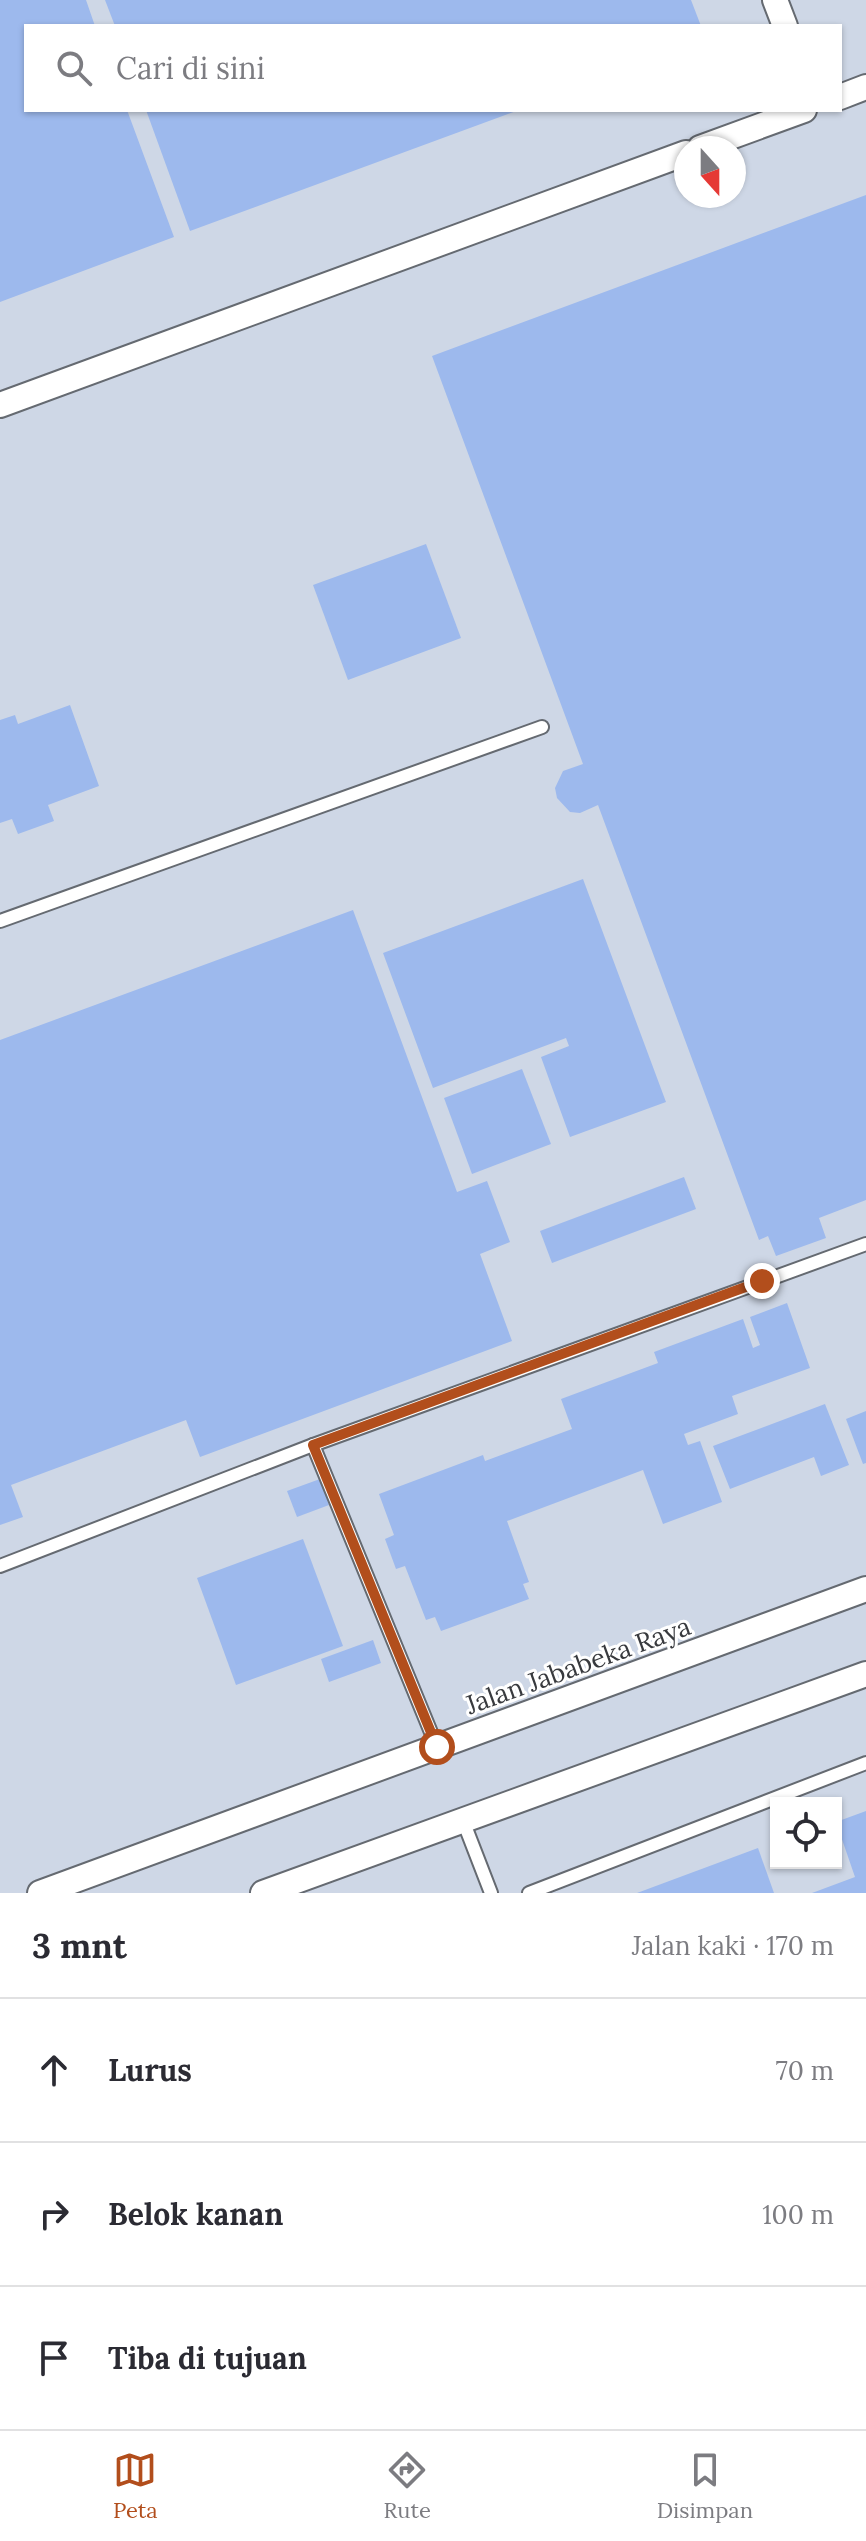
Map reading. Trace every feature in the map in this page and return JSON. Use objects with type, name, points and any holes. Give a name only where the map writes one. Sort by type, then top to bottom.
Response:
[{"type":"street","points":[[775,0],[784,24]]},
{"type":"street","points":[[842,96],[866,87]]},
{"type":"street","points":[[733,136],[799,112]]},
{"type":"street","points":[[0,405],[674,157]]},
{"type":"street","name":"Jalan Jababeka Raya","points":[[40,1893],[866,1589]]},
{"type":"street","points":[[263,1893],[462,1818],[866,1674]]},
{"type":"lane","points":[[0,921],[542,727]]},
{"type":"lane","points":[[0,1566],[313,1445],[866,1244]]},
{"type":"lane","points":[[313,1445],[437,1747]]},
{"type":"lane","points":[[529,1893],[866,1763]]},
{"type":"lane","points":[[462,1818],[491,1893]]},
{"type":"shaded area","points":[[0,0],[866,0],[866,1893],[0,1893]]},
{"type":"building","points":[[0,0],[86,0],[94,24],[24,24],[24,112],[128,112],[174,237],[0,302]]},
{"type":"building","points":[[105,0],[691,0],[700,24],[114,24]]},
{"type":"building","points":[[147,112],[514,112],[190,231]]},
{"type":"building","points":[[866,195],[866,1200],[819,1218],[826,1238],[776,1256],[768,1236],[759,1240],[598,805],[580,813],[570,812],[557,798],[555,788],[563,771],[583,764],[432,356]]},
{"type":"building","points":[[426,544],[461,638],[348,680],[313,585]]},
{"type":"building","points":[[70,705],[99,786],[48,805],[54,821],[18,834],[12,819],[0,823],[0,720],[15,715],[18,724]]},
{"type":"building","points":[[583,879],[666,1102],[570,1137],[541,1057],[569,1046],[566,1038],[433,1088],[383,953]]},
{"type":"building","points":[[353,910],[457,1192],[487,1181],[510,1242],[480,1254],[512,1341],[200,1457],[186,1420],[11,1485],[23,1517],[0,1525],[0,1040]]},
{"type":"building","points":[[522,1069],[551,1144],[472,1174],[444,1098]]},
{"type":"building","points":[[684,1177],[696,1209],[552,1263],[540,1231]]},
{"type":"building","points":[[787,1303],[810,1368],[732,1396],[738,1414],[684,1434],[688,1445],[700,1441],[722,1502],[663,1524],[643,1470],[507,1521],[529,1582],[523,1584],[529,1599],[441,1631],[435,1617],[426,1620],[405,1566],[396,1569],[385,1539],[394,1535],[379,1494],[483,1455],[485,1461],[572,1429],[561,1399],[658,1363],[654,1352],[743,1319],[753,1348],[760,1345],[750,1317]]},
{"type":"building","points":[[825,1404],[849,1465],[821,1476],[814,1457],[730,1489],[713,1446]]},
{"type":"building","points":[[866,1411],[866,1463],[863,1464],[846,1419]]},
{"type":"building","points":[[320,1479],[329,1505],[297,1517],[287,1491]]},
{"type":"building","points":[[303,1539],[343,1646],[236,1685],[197,1578]]},
{"type":"building","points":[[373,1640],[381,1663],[329,1682],[321,1659]]},
{"type":"building","points":[[866,1811],[866,1893],[812,1893],[855,1877],[842,1839],[842,1820]]},
{"type":"building","points":[[758,1848],[774,1893],[637,1893]]},
{"type":"route","points":[[437,1747],[313,1445],[762,1281]]}]
